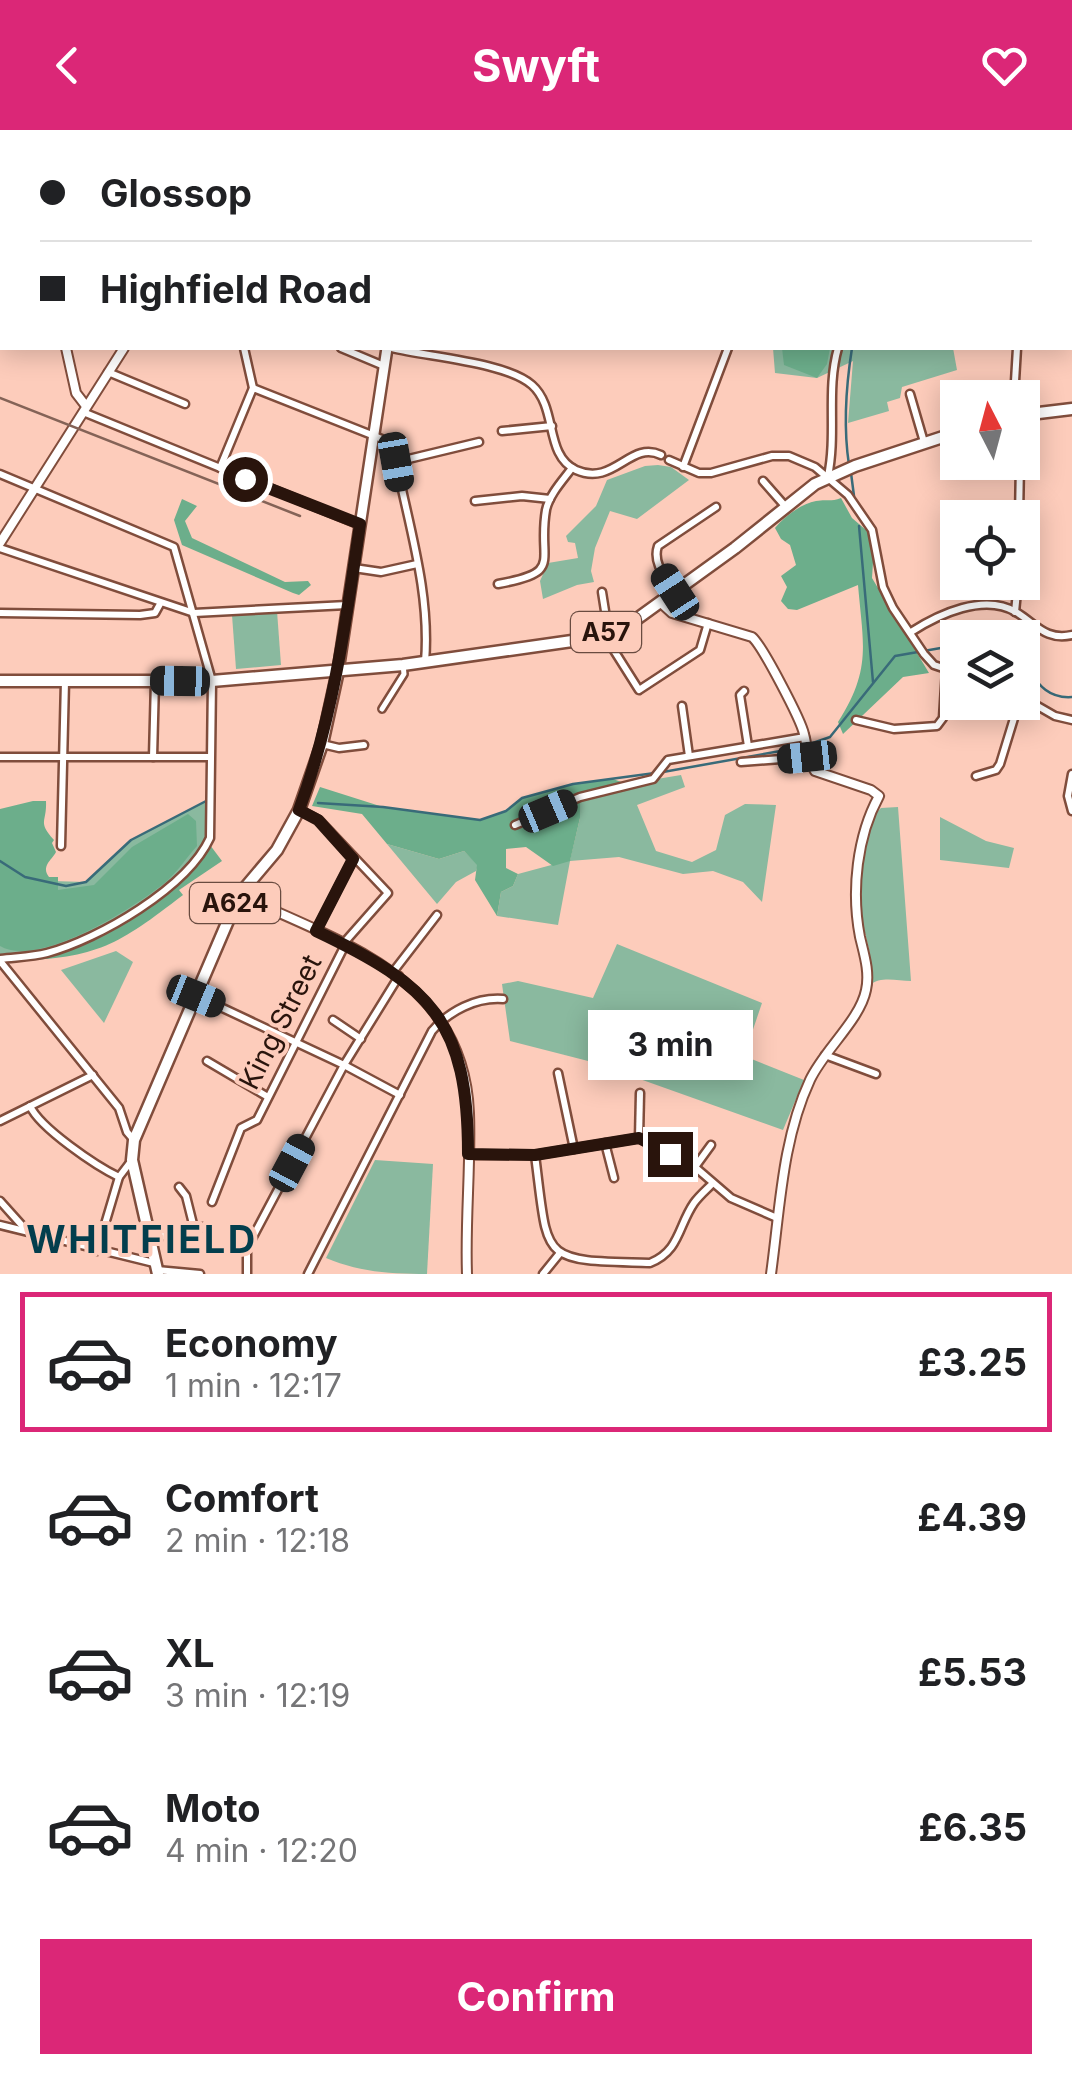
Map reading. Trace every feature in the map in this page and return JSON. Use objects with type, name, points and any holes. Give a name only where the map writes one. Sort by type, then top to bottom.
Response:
[{"type":"main road","points":[[338,671],[389,350]]},
{"type":"main road","points":[[1040,413],[1072,409]]},
{"type":"main road","name":"A57","points":[[0,681],[212,681],[403,665],[579,640],[634,621],[828,477],[940,437]]},
{"type":"main road","name":"A624","points":[[157,1269],[132,1160],[134,1140],[239,895],[277,850],[299,810],[322,744],[338,671]]},
{"type":"street","points":[[66,350],[83,412],[360,524]]},
{"type":"street","points":[[123,350],[0,546],[194,613],[347,605]]},
{"type":"street","points":[[220,468],[253,388],[244,350]]},
{"type":"street","points":[[346,350],[384,366]]},
{"type":"street","points":[[399,350],[518,376],[540,393],[558,453],[572,468],[597,474],[644,452],[652,450],[661,455]]},
{"type":"street","points":[[684,467],[727,350]]},
{"type":"street","points":[[828,477],[833,454],[832,374],[838,350]]},
{"type":"street","points":[[1015,380],[1017,350]]},
{"type":"street","points":[[108,372],[185,404]]},
{"type":"street","points":[[253,388],[387,441],[396,462],[428,628],[425,662]]},
{"type":"street","points":[[910,394],[924,442]]},
{"type":"street","points":[[502,431],[552,426]]},
{"type":"street","points":[[396,462],[480,442]]},
{"type":"street","points":[[669,460],[712,474],[772,456],[788,456],[828,477],[848,495],[872,530],[883,587],[893,608],[921,650],[940,668]]},
{"type":"street","points":[[498,584],[530,578],[540,572],[545,560],[546,512],[572,468]]},
{"type":"street","points":[[0,474],[174,547],[212,681],[210,840],[204,850],[170,886],[86,938],[44,954],[0,961]]},
{"type":"street","points":[[763,481],[785,506]]},
{"type":"street","points":[[475,501],[522,496],[550,500]]},
{"type":"street","points":[[675,592],[654,555],[658,546],[716,507]]},
{"type":"street","points":[[354,568],[381,572],[416,564]]},
{"type":"street","points":[[602,592],[605,632],[639,690],[700,650],[708,623]]},
{"type":"street","points":[[1015,612],[1016,600]]},
{"type":"street","points":[[661,603],[672,613],[752,636],[761,644],[815,771],[879,796],[858,853],[856,905],[866,953],[867,988],[860,1006],[809,1081],[792,1132],[770,1274]]},
{"type":"street","points":[[0,613],[140,615],[155,613],[160,604]]},
{"type":"street","points":[[911,632],[939,616],[964,608],[1000,607],[1015,612],[1046,635],[1072,635]]},
{"type":"street","points":[[382,710],[404,674],[403,665]]},
{"type":"street","points":[[61,846],[66,680]]},
{"type":"street","points":[[154,681],[154,757]]},
{"type":"street","points":[[744,691],[740,695],[748,746]]},
{"type":"street","points":[[682,706],[689,756]]},
{"type":"street","points":[[1040,709],[1072,720]]},
{"type":"street","points":[[856,720],[894,729],[937,726],[942,720]]},
{"type":"street","points":[[976,776],[996,770],[1014,720]]},
{"type":"street","points":[[515,825],[580,798],[654,780],[668,760],[805,740]]},
{"type":"street","points":[[322,744],[339,748],[364,745]]},
{"type":"street","points":[[0,756],[209,758]]},
{"type":"street","points":[[741,762],[807,756]]},
{"type":"street","points":[[1072,774],[1068,796],[1072,810]]},
{"type":"street","points":[[299,810],[318,820],[353,859],[316,931]]},
{"type":"street","name":"King Street","points":[[212,1202],[241,1128],[256,1120],[344,944],[388,893],[353,859]]},
{"type":"street","points":[[239,895],[344,944],[396,974],[416,989],[440,1021],[457,1055],[466,1087],[467,1274]]},
{"type":"street","points":[[247,1274],[248,1248],[344,1065],[396,974],[438,915]]},
{"type":"street","points":[[0,961],[119,1108],[134,1140]]},
{"type":"street","points":[[196,996],[400,1094]]},
{"type":"street","points":[[308,1274],[440,1021],[480,1000],[502,999]]},
{"type":"street","points":[[333,1020],[361,1039]]},
{"type":"street","points":[[824,1054],[876,1074]]},
{"type":"street","points":[[207,1061],[268,1097]]},
{"type":"street","points":[[558,1073],[574,1149]]},
{"type":"street","points":[[0,1119],[93,1075]]},
{"type":"street","points":[[639,1138],[640,1092]]},
{"type":"street","points":[[30,1106],[44,1123],[119,1177]]},
{"type":"street","points":[[468,1154],[535,1155],[639,1138],[695,1167],[740,1204],[778,1218]]},
{"type":"street","points":[[605,1143],[614,1178]]},
{"type":"street","points":[[695,1167],[711,1144]]},
{"type":"street","points":[[535,1155],[544,1231],[552,1246],[574,1260],[650,1263],[672,1249],[696,1200],[712,1184]]},
{"type":"street","points":[[97,1251],[119,1177],[132,1160]]},
{"type":"street","points":[[149,1239],[198,1227],[179,1188]]},
{"type":"street","points":[[0,1201],[28,1233]]},
{"type":"street","points":[[0,1225],[157,1269],[200,1274]]},
{"type":"street","points":[[543,1274],[560,1252]]},
{"type":"street","points":[[589,1260],[590,1274]]},
{"type":"street","points":[[650,1263],[651,1274]]},
{"type":"green space","points":[[773,350],[953,350],[957,370],[902,387],[900,398],[887,402],[889,411],[848,423],[853,361],[817,378],[775,373]]},
{"type":"green space","points":[[782,350],[830,350],[827,364],[817,378],[784,365]]},
{"type":"green space","points":[[658,465],[671,467],[689,480],[637,519],[610,511],[595,548],[591,571],[594,582],[543,599],[540,581],[548,563],[578,558],[575,543],[568,542],[566,536],[596,506],[607,480]]},
{"type":"green space","points":[[841,498],[874,547],[872,578],[929,673],[903,677],[843,734],[838,722],[856,687],[863,656],[858,585],[797,610],[788,609],[781,601],[787,587],[781,576],[796,565],[790,545],[775,528],[805,505]]},
{"type":"green space","points":[[182,499],[197,506],[185,521],[192,538],[285,582],[308,581],[311,585],[299,595],[182,545],[174,520]]},
{"type":"green space","points":[[277,611],[281,665],[236,669],[232,615]]},
{"type":"green space","points":[[681,775],[685,787],[637,805],[656,851],[692,862],[716,850],[725,815],[745,804],[776,805],[762,902],[743,882],[713,871],[683,874],[619,857],[570,861],[558,925],[497,916],[501,892],[513,886],[518,874],[570,860],[580,818],[580,797]]},
{"type":"green space","points":[[613,779],[627,784],[580,798],[580,818],[570,861],[553,866],[526,847],[506,849],[506,868],[518,874],[513,886],[501,892],[497,916],[475,880],[477,865],[464,851],[439,859],[387,844],[362,814],[312,806],[320,787],[383,807],[480,820],[506,811],[522,798],[573,784]]},
{"type":"green space","points":[[209,799],[210,838],[170,886],[110,926],[45,953],[0,959],[0,861],[52,881],[86,882],[131,840]]},
{"type":"green space","points":[[46,801],[44,825],[54,840],[56,852],[46,870],[49,877],[58,877],[58,890],[94,885],[132,847],[188,814],[196,821],[197,846],[167,881],[111,919],[61,942],[17,951],[0,946],[0,809]]},
{"type":"green space","points":[[898,807],[911,981],[884,980],[870,985],[870,954],[861,915],[862,855],[877,812]]},
{"type":"green space","points":[[940,817],[986,841],[1014,848],[1009,868],[940,860]]},
{"type":"green space","points":[[387,844],[439,859],[464,851],[478,865],[437,904]]},
{"type":"green space","points":[[210,845],[222,861],[179,890],[183,895],[123,937],[87,952],[14,961],[67,950],[131,918],[187,876]]},
{"type":"green space","points":[[617,944],[762,1003],[744,1056],[804,1080],[783,1130],[592,1062],[510,1041],[502,984],[518,981],[593,998]]},
{"type":"green space","points":[[116,951],[133,962],[104,1023],[61,970]]},
{"type":"green space","points":[[375,1160],[433,1164],[427,1274],[375,1271],[326,1258]]},
{"type":"waterway","points":[[849,465],[846,406],[852,350]]},
{"type":"waterway","points":[[851,473],[854,496]]},
{"type":"waterway","points":[[859,526],[873,682]]},
{"type":"waterway","points":[[810,744],[830,737],[895,656],[940,648]]},
{"type":"waterway","points":[[1040,684],[1055,695],[1072,697]]},
{"type":"waterway","points":[[663,772],[803,747]]},
{"type":"waterway","points":[[318,803],[480,820],[506,811],[522,798],[573,784],[655,773]]},
{"type":"waterway","points":[[0,861],[25,877],[66,886],[86,882],[131,840],[208,800]]},
{"type":"railway","points":[[0,398],[300,516]]},
{"type":"district","name":"WHITFIELD","points":[[142,1240]]},
{"type":"route","points":[[245,479],[360,524],[342,652],[322,744],[299,810],[318,820],[353,859],[316,931],[372,958],[408,982],[440,1021],[457,1055],[466,1087],[468,1154],[535,1155],[639,1138],[670,1154]]}]
